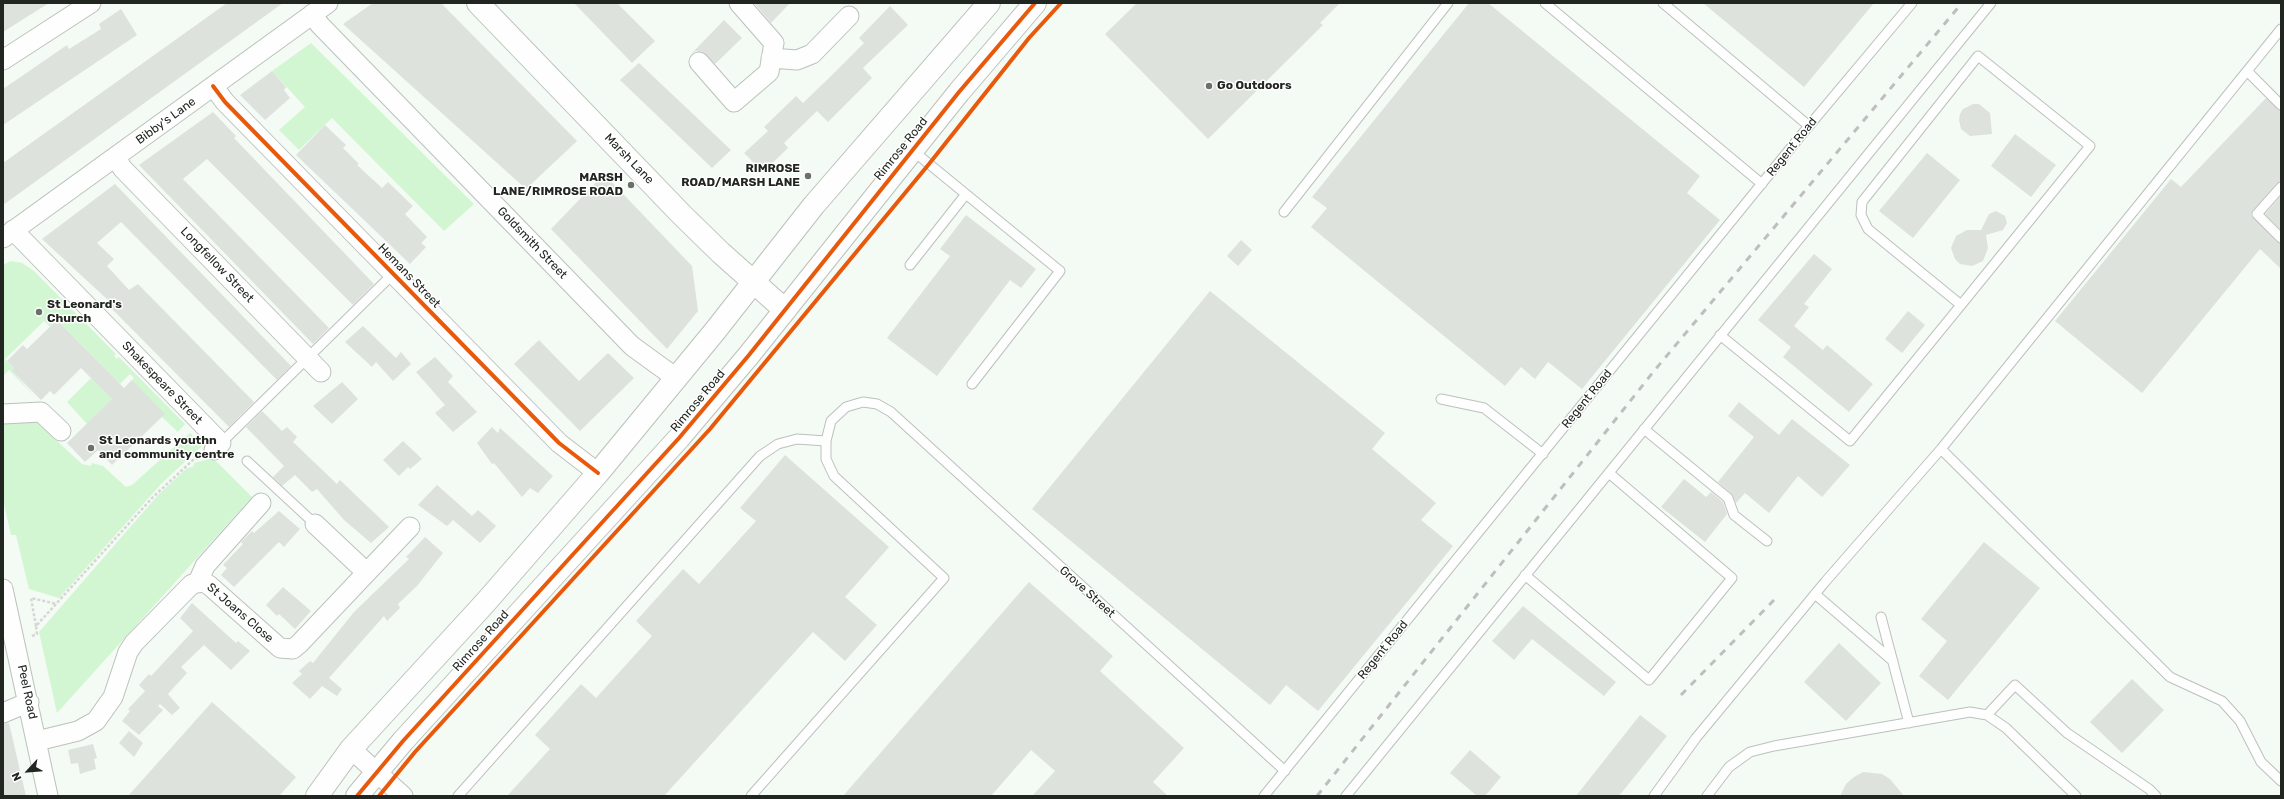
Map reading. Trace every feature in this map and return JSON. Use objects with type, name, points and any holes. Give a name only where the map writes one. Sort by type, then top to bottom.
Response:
[{"type":"main road","name":"Marsh Lane","points":[[478,3],[682,214],[754,283],[785,310]]},
{"type":"main road","name":"Rimrose Road","points":[[317,796],[351,750],[485,603],[598,473],[754,283],[851,161],[989,3]]},
{"type":"main road","name":"Rimrose Road","points":[[357,796],[679,438],[785,310],[912,150],[1035,3]]},
{"type":"street","points":[[3,60],[91,3]]},
{"type":"street","name":"Bibby's Lane","points":[[8,234],[328,3]]},
{"type":"street","points":[[699,62],[734,102],[769,72],[774,43],[739,3]]},
{"type":"street","name":"Goldsmith Street","points":[[312,14],[320,25],[632,346],[676,378]]},
{"type":"street","points":[[771,58],[797,60],[812,54],[849,16]]},
{"type":"street","name":"Hemans Street","points":[[213,86],[225,102],[559,443],[598,473]]},
{"type":"street","name":"Longfellow Street","points":[[115,157],[123,169],[321,372]]},
{"type":"street","name":"Shakespeare Street","points":[[8,234],[213,450]]},
{"type":"street","points":[[3,414],[41,412],[61,431]]},
{"type":"street","points":[[198,582],[205,566],[261,503]]},
{"type":"street","points":[[315,524],[366,572],[410,527]]},
{"type":"street","name":"St Joans Close","points":[[37,741],[78,731],[96,721],[112,697],[128,652],[134,642],[185,588],[198,582],[210,586],[280,648],[286,650],[293,649],[299,644],[366,572]]},
{"type":"street","name":"Peel Road","points":[[3,589],[29,702],[48,796]]},
{"type":"street","points":[[3,713],[29,702]]},
{"type":"street","points":[[351,750],[403,796]]},
{"type":"lane","points":[[1284,212],[1448,3]]},
{"type":"lane","points":[[1545,3],[1762,184]]},
{"type":"lane","points":[[1663,3],[1809,126]]},
{"type":"lane","name":"Regent Road","points":[[1264,796],[1809,126],[1912,3]]},
{"type":"lane","points":[[1346,796],[1991,3]]},
{"type":"lane","points":[[1654,796],[1696,738],[1815,594],[1941,449],[2281,29]]},
{"type":"lane","points":[[1720,335],[1850,441],[1961,305],[2090,146],[1978,56],[1862,202],[1861,215],[1868,229],[1961,305]]},
{"type":"lane","points":[[2247,71],[2281,105]]},
{"type":"lane","points":[[912,150],[1060,271],[972,384]]},
{"type":"lane","points":[[2281,187],[2257,214],[2281,238]]},
{"type":"lane","points":[[910,264],[966,194]]},
{"type":"lane","points":[[213,450],[393,274]]},
{"type":"lane","points":[[1441,399],[1484,408],[1543,454]]},
{"type":"lane","name":"Grove Street","points":[[750,796],[944,578],[834,476],[826,459],[826,441],[831,421],[846,407],[863,402],[877,404],[891,412],[1285,771]]},
{"type":"lane","points":[[1644,429],[1728,498],[1734,515],[1767,541]]},
{"type":"lane","points":[[458,796],[760,456],[778,444],[797,438],[826,441]]},
{"type":"lane","points":[[1941,449],[2170,677],[2222,701],[2240,721],[2261,762],[2281,781]]},
{"type":"lane","points":[[247,461],[315,524]]},
{"type":"lane","points":[[1525,575],[1649,680],[1732,578],[1609,473]]},
{"type":"lane","points":[[1815,594],[1893,661]]},
{"type":"lane","points":[[1881,617],[1909,723]]},
{"type":"lane","points":[[1987,715],[2015,685],[2067,733],[2149,789],[2156,796]]},
{"type":"lane","points":[[1707,796],[1729,767],[1750,752],[1774,746],[1970,712],[1987,715],[2006,728],[2076,796]]},
{"type":"path","points":[[36,626],[58,604],[153,497],[192,460],[213,450]]},
{"type":"path","points":[[15,642],[37,634],[31,598],[58,604]]},
{"type":"green space","points":[[311,43],[474,204],[444,231],[332,118],[299,150],[279,130],[305,107],[272,71]]},
{"type":"green space","points":[[11,261],[22,263],[34,271],[116,354],[114,356],[117,359],[119,357],[185,424],[178,432],[162,417],[132,381],[134,378],[130,374],[120,384],[57,320],[50,327],[44,321],[5,359],[14,368],[12,371],[36,398],[9,370],[3,376],[3,265]]},
{"type":"green space","points":[[91,378],[119,392],[87,424],[67,402]]},
{"type":"green space","points":[[3,418],[39,418],[53,433],[56,440],[82,464],[91,466],[92,463],[103,466],[126,487],[132,485],[190,433],[202,446],[162,483],[59,598],[29,589],[16,535],[11,535],[3,500]]},
{"type":"green space","points":[[213,458],[252,497],[57,713],[39,632],[158,495],[187,468],[193,467],[194,463]]},
{"type":"building","points":[[3,3],[49,3],[3,32]]},
{"type":"building","points":[[227,3],[283,3],[3,205],[3,163]]},
{"type":"building","points":[[373,3],[441,3],[577,141],[526,189],[343,24]]},
{"type":"building","points":[[574,3],[617,3],[655,41],[632,63]]},
{"type":"building","points":[[754,3],[790,3],[771,23]]},
{"type":"building","name":"Go Outdoors","points":[[1137,3],[1340,3],[1320,23],[1323,25],[1208,139],[1105,34]]},
{"type":"building","points":[[1469,3],[1488,3],[1700,176],[1687,193],[1720,220],[1582,389],[1548,362],[1535,379],[1521,367],[1505,386],[1311,227],[1327,208],[1312,197]]},
{"type":"building","points":[[1703,3],[1874,3],[1804,87]]},
{"type":"building","points":[[890,6],[908,25],[863,68],[872,78],[828,122],[817,111],[784,143],[788,148],[763,172],[744,153],[768,131],[764,127],[796,96],[803,103],[864,43],[859,38]]},
{"type":"building","points":[[121,9],[137,35],[3,125],[3,89],[67,45],[69,49],[101,29],[99,24]]},
{"type":"building","points":[[724,20],[742,38],[715,64],[703,52],[696,51],[691,54]]},
{"type":"building","points":[[639,63],[731,150],[712,168],[620,80]]},
{"type":"building","points":[[272,71],[286,87],[284,90],[290,98],[265,120],[240,95]]},
{"type":"building","points":[[2266,98],[2281,111],[2281,181],[2277,183],[2253,210],[2251,215],[2277,242],[2281,244],[2281,269],[2260,249],[2142,393],[2055,321],[2171,179],[2181,187]]},
{"type":"building","points":[[1973,104],[1979,104],[1990,113],[1992,134],[1970,136],[1961,129],[1959,120],[1960,114],[1963,109]]},
{"type":"building","points":[[213,112],[236,136],[234,138],[374,284],[353,305],[207,159],[183,179],[329,328],[313,344],[139,165]]},
{"type":"building","points":[[325,125],[346,145],[343,148],[359,164],[357,165],[382,188],[388,182],[413,206],[405,214],[427,237],[421,243],[426,247],[410,264],[296,155]]},
{"type":"building","points":[[2015,134],[2056,165],[2031,197],[1991,166]]},
{"type":"building","points":[[1927,153],[1960,180],[1913,238],[1879,211]]},
{"type":"building","points":[[604,174],[692,266],[698,311],[667,349],[551,229]]},
{"type":"building","points":[[115,184],[291,366],[277,380],[121,222],[97,243],[114,259],[107,266],[129,290],[138,284],[254,402],[229,427],[107,304],[109,301],[42,239]]},
{"type":"building","points":[[2281,196],[2281,230],[2265,214]]},
{"type":"building","points":[[1996,211],[2005,216],[2007,223],[2003,230],[1986,235],[1988,248],[1983,261],[1972,266],[1960,264],[1955,259],[1951,248],[1956,236],[1967,230],[1981,230],[1989,214]]},
{"type":"building","points":[[966,215],[1036,269],[1021,288],[1010,280],[937,376],[887,338],[950,256],[940,249]]},
{"type":"building","points":[[1241,240],[1252,250],[1238,266],[1227,256]]},
{"type":"building","points":[[1814,254],[1832,269],[1804,304],[1809,307],[1794,326],[1823,350],[1827,345],[1873,384],[1849,412],[1783,357],[1791,347],[1758,320]]},
{"type":"building","points":[[1210,291],[1385,433],[1372,449],[1436,503],[1421,520],[1453,546],[1318,711],[1286,685],[1270,705],[1032,509]]},
{"type":"building","points":[[1908,311],[1925,325],[1902,353],[1885,339]]},
{"type":"building","points":[[57,320],[124,388],[132,380],[165,414],[112,465],[98,450],[85,462],[67,443],[112,399],[81,368],[54,395],[50,391],[41,400],[12,371],[14,368],[7,361],[23,345],[27,349]]},
{"type":"building","points":[[363,326],[396,358],[401,352],[411,364],[393,381],[376,362],[372,367],[345,342]]},
{"type":"building","points":[[539,340],[579,381],[608,353],[634,378],[580,431],[514,364]]},
{"type":"building","points":[[435,357],[453,376],[448,382],[477,412],[453,432],[435,413],[445,405],[416,372]]},
{"type":"building","points":[[342,382],[358,399],[332,424],[313,406]]},
{"type":"building","points":[[1739,402],[1779,435],[1792,419],[1850,465],[1822,497],[1798,476],[1769,513],[1745,493],[1736,503],[1732,494],[1718,482],[1754,437],[1728,416]]},
{"type":"building","points":[[262,411],[282,431],[287,427],[297,437],[293,442],[337,484],[340,480],[389,527],[371,543],[344,520],[317,489],[312,492],[295,475],[282,486],[273,477],[284,466],[246,427]]},
{"type":"building","points":[[492,427],[498,433],[500,428],[553,476],[538,493],[530,488],[522,497],[494,463],[492,464],[477,443]]},
{"type":"building","points":[[403,441],[422,459],[410,469],[408,467],[399,476],[383,460]]},
{"type":"building","points":[[785,455],[889,547],[845,597],[877,625],[845,661],[813,632],[664,796],[507,796],[550,749],[535,735],[581,684],[596,698],[652,636],[636,621],[683,569],[699,584],[756,521],[740,508]]},
{"type":"building","points":[[1684,479],[1706,497],[1711,492],[1723,502],[1727,514],[1705,542],[1661,507]]},
{"type":"building","points":[[437,485],[472,516],[478,510],[496,526],[480,543],[453,520],[447,526],[418,505]]},
{"type":"building","points":[[279,511],[300,529],[284,547],[279,542],[234,587],[221,575],[227,568],[223,565],[243,544],[241,542],[252,531],[254,533]]},
{"type":"building","points":[[425,537],[443,553],[417,586],[398,604],[400,608],[387,621],[384,616],[329,678],[342,689],[337,696],[322,686],[310,699],[292,683],[302,674],[299,671],[310,661],[313,663],[354,612],[409,559],[406,557]]},
{"type":"building","points":[[1984,542],[2040,588],[1948,700],[1919,676],[1947,641],[1921,619]]},
{"type":"building","points":[[1029,582],[1113,656],[1100,671],[1184,748],[1153,782],[1168,796],[1032,796],[1055,771],[1031,750],[991,796],[843,796]]},
{"type":"building","points":[[283,587],[311,611],[295,629],[279,614],[277,616],[266,605]]},
{"type":"building","points":[[192,603],[236,643],[238,641],[250,651],[231,670],[204,645],[181,667],[187,673],[168,694],[180,708],[172,715],[160,704],[158,706],[163,710],[139,735],[122,721],[130,711],[128,709],[145,691],[139,685],[149,674],[151,676],[193,631],[180,618]]},
{"type":"building","points":[[1523,606],[1616,682],[1604,696],[1532,639],[1514,660],[1492,641]]},
{"type":"building","points":[[1839,643],[1881,683],[1846,721],[1804,682]]},
{"type":"building","points":[[2132,679],[2164,710],[2122,753],[2090,722]]},
{"type":"building","points":[[212,702],[296,777],[279,796],[128,796]]},
{"type":"building","points":[[1640,715],[1667,736],[1619,796],[1576,796]]},
{"type":"building","points":[[9,723],[26,796],[3,796],[3,724]]},
{"type":"building","points":[[129,731],[143,743],[134,757],[119,743]]},
{"type":"building","points":[[93,744],[97,758],[94,759],[96,769],[80,774],[78,763],[71,764],[68,750]]},
{"type":"building","points":[[1470,750],[1501,777],[1485,796],[1477,796],[1450,773]]},
{"type":"building","points":[[1863,772],[1882,774],[1890,779],[1904,796],[1840,796],[1846,784]]},
{"type":"railway","points":[[1317,796],[1654,371],[1962,3]]},
{"type":"railway","points":[[1681,695],[1774,600]]},
{"type":"cycle path","points":[[357,796],[403,741],[679,438],[749,355],[959,92],[1035,3]]},
{"type":"cycle path","points":[[379,796],[415,752],[710,429],[929,164],[1029,38],[1061,3]]},
{"type":"cycle path","points":[[213,86],[225,102],[559,443],[598,473]]},
{"type":"place","name":"Go Outdoors","points":[[1209,86]]},
{"type":"place","name":"RIMROSE ROAD/MARSH LANE","points":[[808,176]]},
{"type":"place","name":"MARSH LANE/RIMROSE ROAD","points":[[631,185]]},
{"type":"place","name":"St Leonard's Church","points":[[39,312]]},
{"type":"place","name":"St Leonards youthn and community centre","points":[[91,448]]}]
